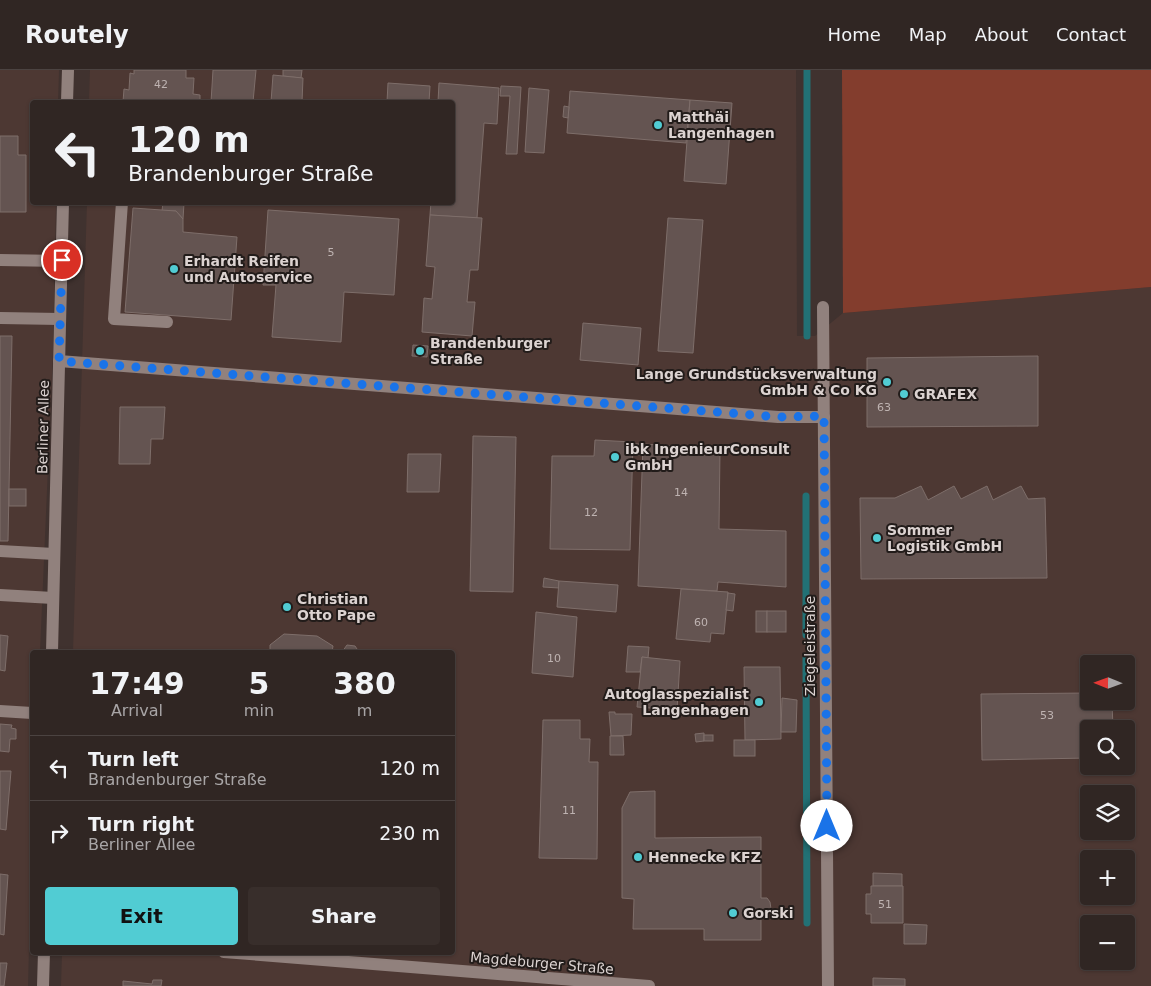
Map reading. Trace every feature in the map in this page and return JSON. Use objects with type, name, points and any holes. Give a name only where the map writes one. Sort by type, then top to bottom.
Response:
[{"type":"street","points":[[67,100],[68,70]]},
{"type":"street","name":"Berliner Allee","points":[[52,650],[64,205]]},
{"type":"street","points":[[122,205],[114,319],[167,322]]},
{"type":"street","points":[[0,260],[62,260]]},
{"type":"street","name":"Ziegeleistraße","points":[[823,307],[828,986]]},
{"type":"street","points":[[0,318],[60,319]]},
{"type":"street","points":[[59,361],[778,417],[824,416]]},
{"type":"street","points":[[0,551],[54,554]]},
{"type":"street","points":[[0,595],[53,598]]},
{"type":"street","points":[[0,711],[30,713]]},
{"type":"street","points":[[43,986],[44,955]]},
{"type":"street","name":"Magdeburger Straße","points":[[253,955],[493,980],[649,986]]},
{"type":"shaded area","points":[[0,70],[59,70],[58,100],[30,100],[30,205],[56,205],[53,351],[40,650],[30,650],[30,910],[28,986],[0,986]]},
{"type":"shaded area","points":[[90,70],[796,70],[797,336],[815,336],[843,313],[1151,287],[1151,986],[61,986],[62,955],[455,955],[455,650],[73,650],[87,205],[455,205],[455,100],[89,100]]},
{"type":"shaded area","points":[[842,70],[1151,70],[1151,287],[843,313]]},
{"type":"building","points":[[134,70],[186,70],[186,78],[194,78],[193,94],[200,95],[200,100],[123,100],[124,89],[129,90],[130,73],[134,74]]},
{"type":"building","points":[[213,70],[256,70],[253,100],[211,100]]},
{"type":"building","points":[[283,70],[302,70],[301,78],[283,76]]},
{"type":"building","points":[[273,75],[303,78],[302,100],[271,100]]},
{"type":"building","points":[[388,83],[430,86],[429,100],[387,100]]},
{"type":"building","points":[[439,83],[499,88],[497,124],[484,123],[477,218],[430,215],[431,205],[455,205],[455,100],[438,100]]},
{"type":"building","points":[[501,86],[521,87],[517,154],[506,154],[510,96],[500,96]]},
{"type":"building","points":[[529,88],[549,90],[544,153],[525,152]]},
{"type":"building","points":[[570,91],[690,100],[686,143],[567,133]]},
{"type":"building","points":[[690,100],[732,103],[726,184],[684,181]]},
{"type":"building","points":[[564,106],[569,107],[568,118],[563,117]]},
{"type":"building","points":[[0,136],[18,136],[18,155],[26,155],[26,212],[0,212]]},
{"type":"building","points":[[163,205],[184,205],[183,219],[176,211],[162,211]]},
{"type":"building","points":[[133,208],[176,211],[183,219],[183,232],[237,237],[231,320],[125,312]]},
{"type":"building","points":[[268,210],[399,219],[394,295],[344,292],[341,342],[272,337],[276,285],[263,285]]},
{"type":"building","points":[[430,215],[482,218],[478,270],[470,270],[467,302],[475,302],[472,336],[422,332],[424,298],[432,299],[435,267],[426,266]]},
{"type":"building","points":[[668,218],[703,220],[693,353],[658,351]]},
{"type":"building","points":[[583,323],[641,328],[638,365],[580,360]]},
{"type":"building","points":[[0,336],[12,336],[8,541],[0,541]]},
{"type":"building","name":"Brandenburger Straße","points":[[413,345],[428,346],[427,357],[412,356]]},
{"type":"building","points":[[1038,356],[1038,426],[867,427],[867,358]]},
{"type":"building","points":[[120,407],[165,407],[163,439],[151,439],[150,464],[119,464]]},
{"type":"building","points":[[473,436],[516,437],[513,592],[470,591]]},
{"type":"building","points":[[595,440],[633,442],[630,550],[550,549],[552,456],[594,456]]},
{"type":"building","points":[[633,444],[643,444],[643,455],[632,455]]},
{"type":"building","points":[[643,444],[720,449],[719,529],[786,531],[786,587],[718,582],[717,591],[638,586]]},
{"type":"building","points":[[408,454],[441,454],[439,492],[407,492]]},
{"type":"building","points":[[921,486],[928,500],[954,486],[961,499],[987,486],[993,500],[1021,486],[1028,499],[1045,498],[1047,578],[861,579],[860,498],[895,498]]},
{"type":"building","points":[[9,489],[26,489],[26,506],[9,506]]},
{"type":"building","points":[[544,578],[559,581],[559,588],[543,587]]},
{"type":"building","points":[[559,581],[618,585],[616,612],[557,607]]},
{"type":"building","points":[[681,589],[728,592],[724,634],[711,633],[710,642],[676,639]]},
{"type":"building","points":[[728,593],[735,594],[733,611],[726,610]]},
{"type":"building","points":[[756,611],[767,611],[767,632],[756,632]]},
{"type":"building","points":[[767,611],[786,611],[786,632],[767,632]]},
{"type":"building","points":[[536,612],[577,617],[573,677],[532,673]]},
{"type":"building","points":[[284,634],[317,636],[333,646],[332,650],[270,650],[270,645]]},
{"type":"building","points":[[0,635],[8,636],[5,671],[0,670]]},
{"type":"building","points":[[347,645],[355,646],[358,650],[343,650]]},
{"type":"building","points":[[628,646],[649,647],[648,658],[642,657],[640,672],[626,672]]},
{"type":"building","points":[[642,657],[680,661],[677,710],[637,707]]},
{"type":"building","points":[[744,667],[780,667],[781,739],[745,740]]},
{"type":"building","points":[[1080,693],[1080,710],[1112,710],[1113,720],[1080,720],[1080,758],[982,760],[981,694]]},
{"type":"building","points":[[782,698],[797,700],[796,732],[781,732]]},
{"type":"building","points":[[609,712],[632,714],[631,735],[611,736]]},
{"type":"building","points":[[543,720],[580,720],[580,739],[590,739],[589,762],[598,762],[597,859],[539,858]]},
{"type":"building","points":[[0,724],[12,725],[11,728],[16,729],[16,739],[10,739],[9,752],[0,751]]},
{"type":"building","points":[[704,733],[704,741],[696,742],[695,734]]},
{"type":"building","points":[[704,735],[713,735],[713,741],[704,741]]},
{"type":"building","points":[[610,736],[623,736],[624,755],[610,755]]},
{"type":"building","points":[[734,740],[755,740],[755,756],[734,756]]},
{"type":"building","points":[[0,771],[11,771],[6,830],[0,829]]},
{"type":"building","points":[[655,791],[655,838],[761,837],[761,898],[767,898],[771,909],[768,912],[761,913],[761,940],[704,940],[704,929],[633,929],[634,899],[622,898],[622,808],[630,792]]},
{"type":"building","points":[[873,873],[902,874],[902,886],[873,886]]},
{"type":"building","points":[[0,874],[8,875],[4,935],[0,934]]},
{"type":"building","points":[[871,886],[903,886],[903,923],[871,923],[871,914],[866,914],[866,894],[871,894]]},
{"type":"building","points":[[904,924],[927,925],[926,944],[904,944]]},
{"type":"building","points":[[0,963],[7,963],[4,986],[0,986]]},
{"type":"building","points":[[873,978],[905,979],[905,986],[873,986]]},
{"type":"building","points":[[153,980],[162,980],[161,986],[123,986],[123,981],[152,984]]},
{"type":"waterway","points":[[807,70],[807,336]]},
{"type":"waterway","points":[[806,496],[806,635]]},
{"type":"waterway","points":[[806,658],[807,923]]},
{"type":"place","name":"Matthäi Langenhagen","points":[[658,125]]},
{"type":"place","name":"Erhardt Reifen und Autoservice","points":[[174,269]]},
{"type":"place","name":"Brandenburger Straße","points":[[420,351]]},
{"type":"place","name":"Lange Grundstücksverwaltung GmbH & Co KG","points":[[887,382]]},
{"type":"place","name":"GRAFEX","points":[[904,394]]},
{"type":"place","name":"ibk IngenieurConsult GmbH","points":[[615,457]]},
{"type":"place","name":"Sommer Logistik GmbH","points":[[877,538]]},
{"type":"place","name":"Christian Otto Pape","points":[[287,607]]},
{"type":"place","name":"Autoglasspezialist Langenhagen","points":[[759,702]]},
{"type":"place","name":"Hennecke KFZ","points":[[638,857]]},
{"type":"place","name":"Gorski","points":[[733,913]]},
{"type":"route","points":[[62,260],[59,361],[778,417],[824,416],[827,826]]}]
